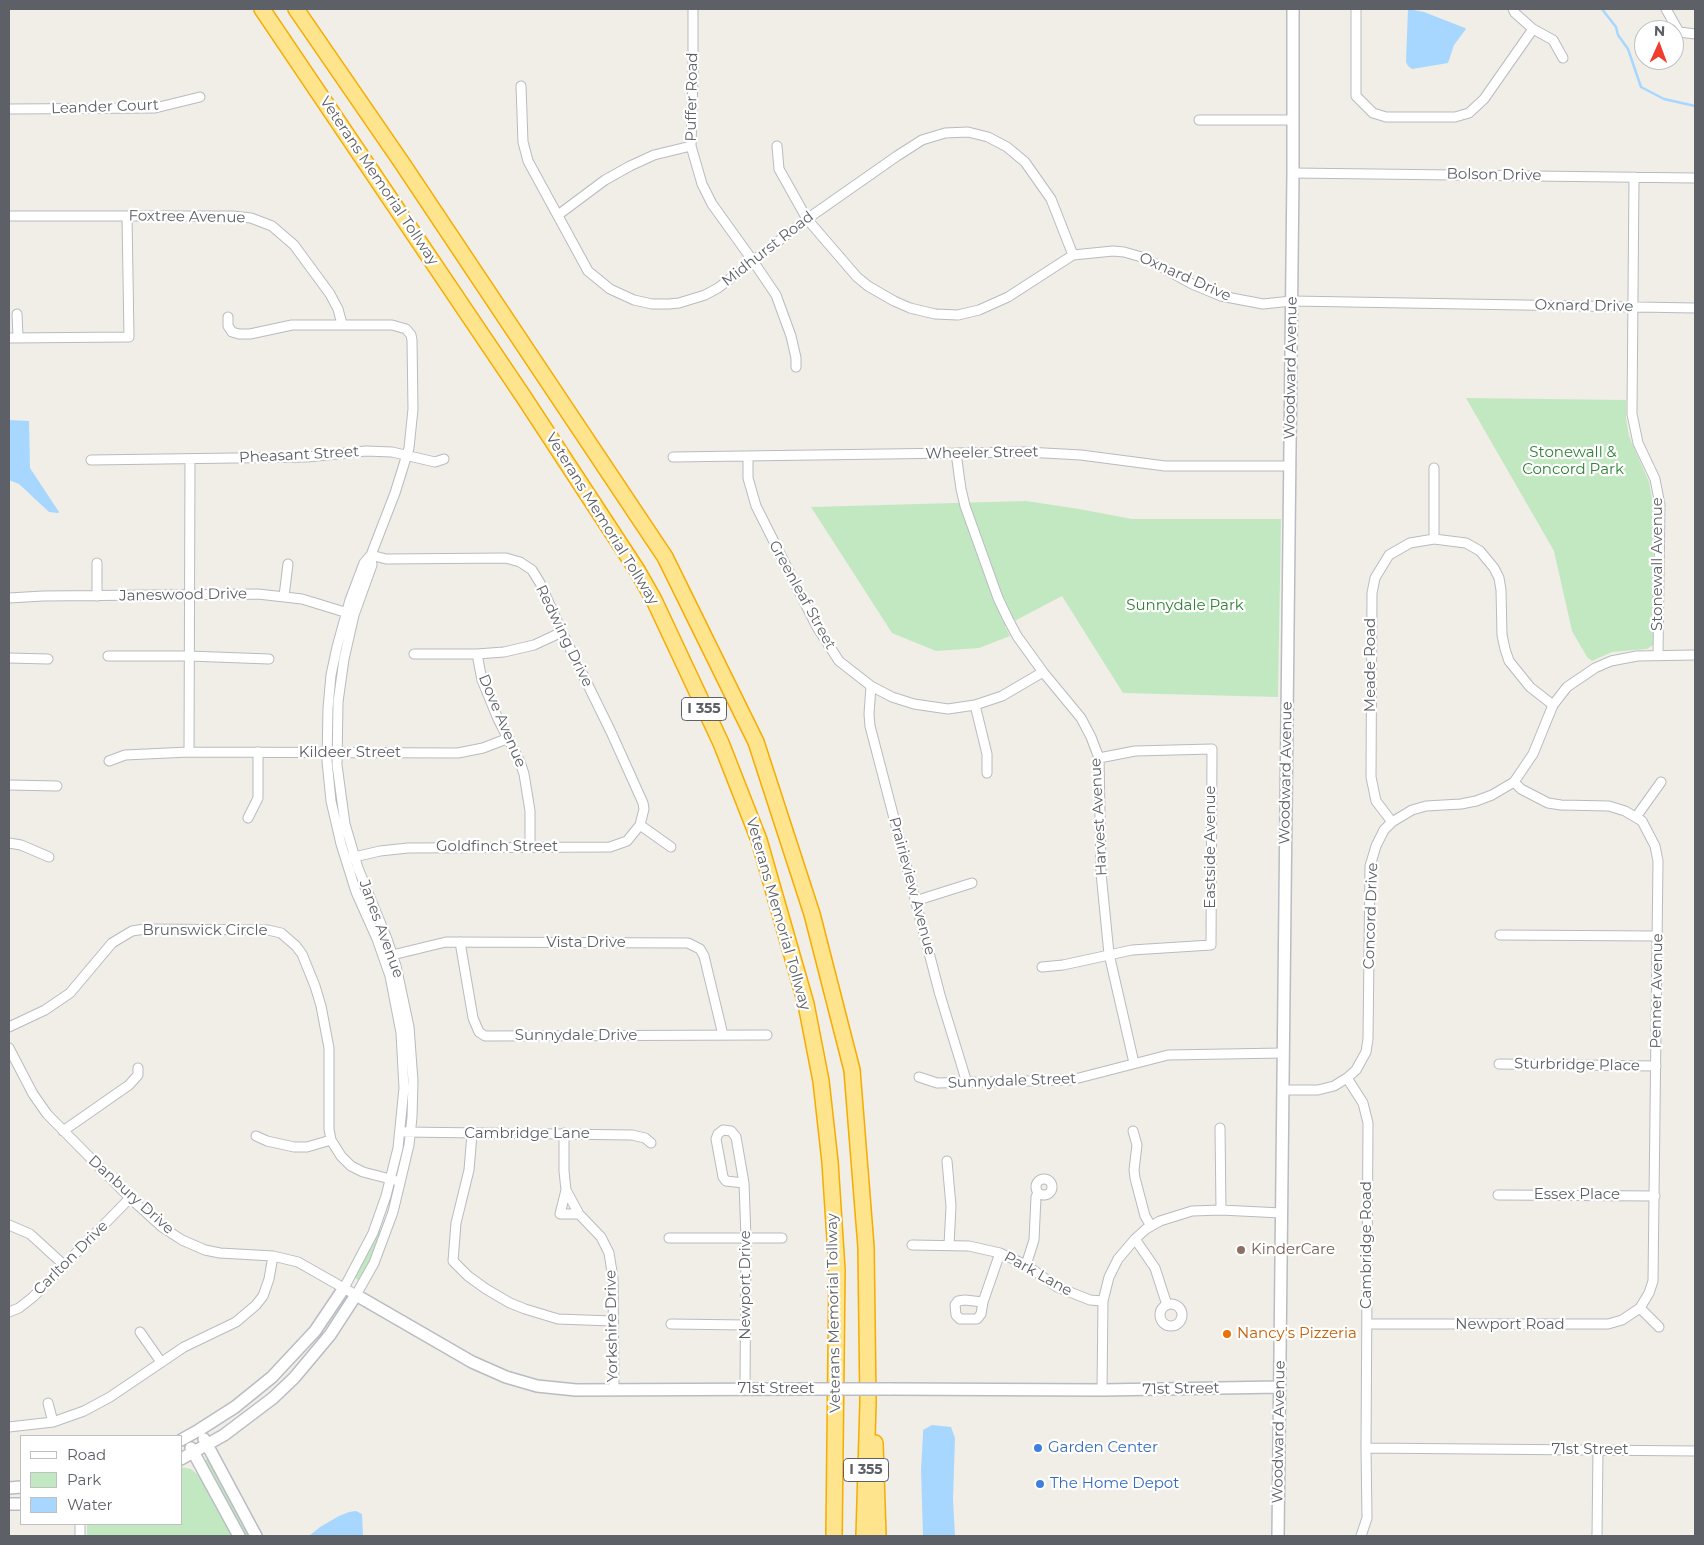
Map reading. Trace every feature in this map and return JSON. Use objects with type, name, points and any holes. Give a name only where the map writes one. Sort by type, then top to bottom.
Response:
[{"type":"highway","name":"Veterans Memorial Tollway","points":[[262,9],[578,479],[646,585],[720,744],[759,840],[806,1004],[821,1081],[830,1162],[837,1270],[834,1536]]},
{"type":"highway","name":"Veterans Memorial Tollway","points":[[296,9],[402,163],[665,557],[756,742],[812,914],[852,1070],[866,1247],[868,1403],[864,1536]]},
{"type":"highway","points":[[300,9],[306,24]]},
{"type":"highway","points":[[868,1403],[876,1448],[878,1536]]},
{"type":"highway","points":[[829,1536],[834,1519]]},
{"type":"street","name":"Puffer Road","points":[[693,9],[691,146],[702,184],[712,204],[776,295],[785,317],[796,358],[796,367]]},
{"type":"street","name":"Woodward Avenue","points":[[1278,1536],[1292,301],[1293,9]]},
{"type":"street","points":[[1356,9],[1356,96],[1372,113],[1381,116],[1455,117],[1469,113],[1484,99],[1533,28]]},
{"type":"street","points":[[1513,9],[1515,13],[1533,28],[1553,40],[1563,58]]},
{"type":"street","points":[[1666,9],[1679,32],[1695,34]]},
{"type":"street","name":"Midhurst Road","points":[[522,86],[525,154],[588,271],[610,289],[644,303],[670,304],[696,299],[718,288],[807,219],[922,140],[945,133],[968,132],[978,134],[998,142],[1025,162],[1051,199],[1073,255]]},
{"type":"street","name":"Leander Court","points":[[9,109],[155,108],[200,97]]},
{"type":"street","points":[[1199,120],[1293,120]]},
{"type":"street","points":[[558,215],[605,180],[630,166],[654,155],[691,146]]},
{"type":"street","name":"Oxnard Drive","points":[[777,146],[779,169],[807,219],[857,277],[868,286],[894,301],[910,308],[935,314],[958,315],[989,307],[1073,255],[1099,251],[1124,252],[1144,258],[1199,287],[1221,296],[1263,304],[1292,301],[1695,308]]},
{"type":"street","name":"Bolson Drive","points":[[1293,173],[1695,178]]},
{"type":"street","name":"Stonewall Avenue","points":[[1634,177],[1631,406],[1638,443],[1655,479],[1660,506],[1658,655]]},
{"type":"street","name":"Foxtree Avenue","points":[[9,216],[241,216],[267,223],[299,252],[330,294],[342,324]]},
{"type":"street","points":[[17,314],[13,338],[128,337],[126,217]]},
{"type":"street","points":[[228,317],[228,326],[232,332],[240,334],[250,334],[292,325],[342,324]]},
{"type":"street","name":"Janes Avenue","points":[[182,1458],[207,1445],[248,1418],[273,1398],[294,1378],[330,1335],[371,1269],[384,1240],[401,1181],[410,1133],[413,1082],[409,1027],[402,987],[388,956],[377,939],[356,892],[350,858],[331,801],[332,752],[327,715],[331,675],[364,563],[372,555],[407,456],[412,423],[412,340],[406,328],[392,324],[342,324]]},
{"type":"street","name":"Pheasant Street","points":[[92,460],[307,457],[366,451],[392,452],[435,462],[444,459]]},
{"type":"street","name":"Harvest Avenue","points":[[956,453],[965,506],[998,598],[1017,636],[1043,672],[1081,718],[1091,737],[1098,758],[1101,873],[1109,954],[1134,1063]]},
{"type":"street","name":"Wheeler Street","points":[[673,457],[1054,453],[1164,466],[1290,466]]},
{"type":"street","name":"Greenleaf Street","points":[[748,456],[748,478],[756,506],[817,627],[839,661],[871,686],[902,700],[948,709],[975,705],[1002,696],[1043,672]]},
{"type":"street","points":[[189,752],[190,459]]},
{"type":"street","points":[[1434,468],[1434,539]]},
{"type":"street","name":"Meade Road","points":[[1392,822],[1376,800],[1371,783],[1373,585],[1378,570],[1389,555],[1410,544],[1434,539],[1466,543],[1488,558],[1499,578],[1502,634],[1509,662],[1530,687],[1553,705]]},
{"type":"street","name":"Redwing Drive","points":[[372,555],[386,559],[506,558],[516,560],[532,570],[611,732],[643,803],[644,809],[640,825]]},
{"type":"street","points":[[97,563],[97,596]]},
{"type":"street","points":[[284,596],[288,564]]},
{"type":"street","name":"Janeswood Drive","points":[[9,598],[190,595],[284,596],[302,599],[350,613]]},
{"type":"street","points":[[414,654],[477,654],[521,649],[562,632]]},
{"type":"street","name":"Dove Avenue","points":[[477,654],[482,680],[498,719],[520,762],[527,785],[530,812],[530,847]]},
{"type":"street","name":"Concord Drive","points":[[1283,1090],[1304,1091],[1327,1088],[1347,1078],[1362,1061],[1368,1044],[1370,866],[1376,846],[1384,830],[1392,822],[1412,810],[1426,806],[1476,801],[1492,795],[1514,782],[1533,754],[1553,705],[1567,686],[1599,666],[1629,657],[1658,655],[1695,656]]},
{"type":"street","points":[[108,656],[189,656],[269,659]]},
{"type":"street","points":[[9,658],[48,659]]},
{"type":"street","name":"Prairieview Avenue","points":[[871,686],[870,726],[940,996],[967,1083]]},
{"type":"street","points":[[975,705],[987,754],[987,773]]},
{"type":"street","name":"Kildeer Street","points":[[108,761],[125,755],[189,752],[458,753],[483,748],[509,738]]},
{"type":"street","name":"Eastside Avenue","points":[[1098,758],[1136,751],[1212,749],[1211,946],[1132,950],[1109,954]]},
{"type":"street","points":[[248,818],[258,798],[258,752]]},
{"type":"street","name":"Penner Avenue","points":[[1514,782],[1521,789],[1548,803],[1609,806],[1625,811],[1642,820],[1653,839],[1657,852],[1654,1276],[1642,1305]]},
{"type":"street","points":[[1636,817],[1661,782]]},
{"type":"street","points":[[9,785],[57,786]]},
{"type":"street","points":[[640,825],[671,847]]},
{"type":"street","name":"Goldfinch Street","points":[[350,858],[380,851],[408,848],[610,847],[627,841],[640,825]]},
{"type":"street","points":[[9,843],[22,845],[49,857]]},
{"type":"street","points":[[915,901],[972,883]]},
{"type":"street","name":"Brunswick Circle","points":[[9,1027],[45,1010],[70,993],[112,943],[132,932],[145,929],[268,930],[281,933],[302,954],[316,986],[321,1006],[329,1048],[329,1129],[331,1140]]},
{"type":"street","points":[[1500,935],[1657,936]]},
{"type":"street","name":"Vista Drive","points":[[388,956],[436,944],[460,942],[688,943],[700,949],[704,956],[723,1035]]},
{"type":"street","name":"Sunnydale Drive","points":[[460,942],[473,1018],[479,1032],[485,1036],[767,1036]]},
{"type":"street","points":[[1042,967],[1063,965],[1109,954]]},
{"type":"street","name":"Janes Avenue","points":[[239,1536],[194,1452],[184,1439],[247,1398],[287,1362],[315,1331],[344,1288],[373,1232],[381,1213],[390,1179],[400,1132],[404,1088],[401,1033],[388,956]]},
{"type":"street","name":"Danbury Drive","points":[[9,1048],[42,1108],[130,1198],[162,1227],[197,1247],[220,1253],[273,1256],[298,1262],[356,1295]]},
{"type":"street","name":"Sunnydale Street","points":[[919,1077],[936,1084],[1071,1080],[1085,1078],[1134,1063],[1179,1054],[1283,1053]]},
{"type":"street","name":"Sturbridge Place","points":[[1499,1064],[1656,1066]]},
{"type":"street","points":[[63,1131],[129,1086],[138,1075],[138,1068]]},
{"type":"street","name":"Cambridge Road","points":[[1347,1078],[1363,1103],[1368,1123],[1367,1518],[1361,1536]]},
{"type":"street","points":[[1220,1128],[1220,1210]]},
{"type":"street","name":"Newport Drive","points":[[744,1182],[726,1181],[723,1177],[716,1139],[723,1130],[731,1131],[736,1137],[744,1182],[746,1388]]},
{"type":"street","points":[[1133,1131],[1137,1145],[1135,1178],[1145,1216],[1152,1226]]},
{"type":"street","name":"Cambridge Lane","points":[[400,1132],[633,1135],[645,1138],[651,1143]]},
{"type":"street","points":[[472,1134],[469,1170],[456,1216],[449,1263],[486,1289],[510,1303],[525,1309],[558,1318],[612,1321]]},
{"type":"street","name":"Yorkshire Drive","points":[[564,1134],[566,1190],[560,1214],[579,1214]]},
{"type":"street","points":[[256,1136],[267,1141],[294,1147],[307,1147],[331,1140],[341,1156],[351,1166],[363,1172],[401,1181]]},
{"type":"street","points":[[947,1161],[951,1206],[949,1245]]},
{"type":"street","name":"Yorkshire Drive","points":[[566,1190],[579,1214],[601,1237],[610,1253],[613,1277],[614,1390]]},
{"type":"street","points":[[1026,1265],[1034,1240],[1036,1198],[1038,1193]]},
{"type":"street","name":"Essex Place","points":[[1498,1194],[1655,1196]]},
{"type":"street","name":"Carlton Drive","points":[[9,1312],[19,1308],[33,1297],[130,1198]]},
{"type":"street","points":[[1102,1390],[1103,1301],[1109,1277],[1118,1259],[1135,1239],[1152,1226],[1192,1211],[1220,1210],[1281,1213]]},
{"type":"street","points":[[9,1225],[30,1234],[64,1265]]},
{"type":"street","points":[[669,1238],[782,1238]]},
{"type":"street","points":[[1135,1239],[1155,1268],[1167,1305]]},
{"type":"street","name":"Park Lane","points":[[912,1245],[949,1245],[1000,1253],[1026,1265],[1057,1288],[1090,1300],[1103,1301]]},
{"type":"street","points":[[983,1302],[1000,1253]]},
{"type":"street","points":[[9,1427],[53,1422],[95,1405],[184,1347],[236,1322],[256,1305],[267,1287],[273,1256]]},
{"type":"street","name":"71st Street","points":[[356,1295],[472,1362],[506,1377],[536,1386],[555,1388],[614,1390],[746,1388],[1102,1390],[1279,1388]]},
{"type":"street","points":[[1642,1305],[1658,1327]]},
{"type":"street","name":"Newport Road","points":[[1366,1324],[1601,1325],[1616,1323],[1642,1305]]},
{"type":"street","points":[[671,1324],[746,1325]]},
{"type":"street","points":[[140,1332],[161,1362]]},
{"type":"street","points":[[48,1403],[53,1422]]},
{"type":"street","points":[[200,1430],[256,1536]]},
{"type":"street","name":"71st Street","points":[[1366,1448],[1695,1450]]},
{"type":"street","points":[[1597,1536],[1598,1450]]},
{"type":"green space","name":"Stonewall & Concord Park","points":[[1466,398],[1626,400],[1629,436],[1649,482],[1653,505],[1653,645],[1647,649],[1612,652],[1592,661],[1587,657],[1572,631],[1554,551]]},
{"type":"green space","name":"Sunnydale Park","points":[[1026,501],[1132,519],[1281,519],[1278,697],[1123,693],[1062,596],[1005,626],[1010,636],[979,648],[936,651],[892,633],[811,507]]},
{"type":"green space","points":[[379,1230],[381,1231],[374,1253],[363,1276],[358,1280],[355,1278]]},
{"type":"green space","points":[[208,1459],[251,1536],[245,1536],[203,1461]]},
{"type":"green space","points":[[182,1467],[191,1469],[201,1477],[233,1536],[87,1536],[87,1525],[182,1525]]},
{"type":"water","points":[[1408,9],[1424,12],[1466,29],[1454,45],[1448,63],[1412,69],[1408,66],[1406,62]]},
{"type":"water","points":[[9,420],[29,421],[30,468],[58,513],[49,512],[19,484],[9,480]]},
{"type":"water","points":[[932,1425],[951,1427],[955,1438],[953,1499],[955,1536],[923,1536],[921,1470],[923,1430]]},
{"type":"water","points":[[356,1511],[362,1514],[363,1536],[309,1536],[339,1516]]},
{"type":"waterway","points":[[1602,9],[1616,27],[1618,35],[1628,49],[1641,87],[1664,99],[1695,106]]},
{"type":"place","name":"KinderCare","points":[[1241,1250]]},
{"type":"place","name":"Nancy's Pizzeria","points":[[1227,1334]]},
{"type":"place","name":"Garden Center","points":[[1038,1448]]},
{"type":"place","name":"The Home Depot","points":[[1040,1484]]}]
